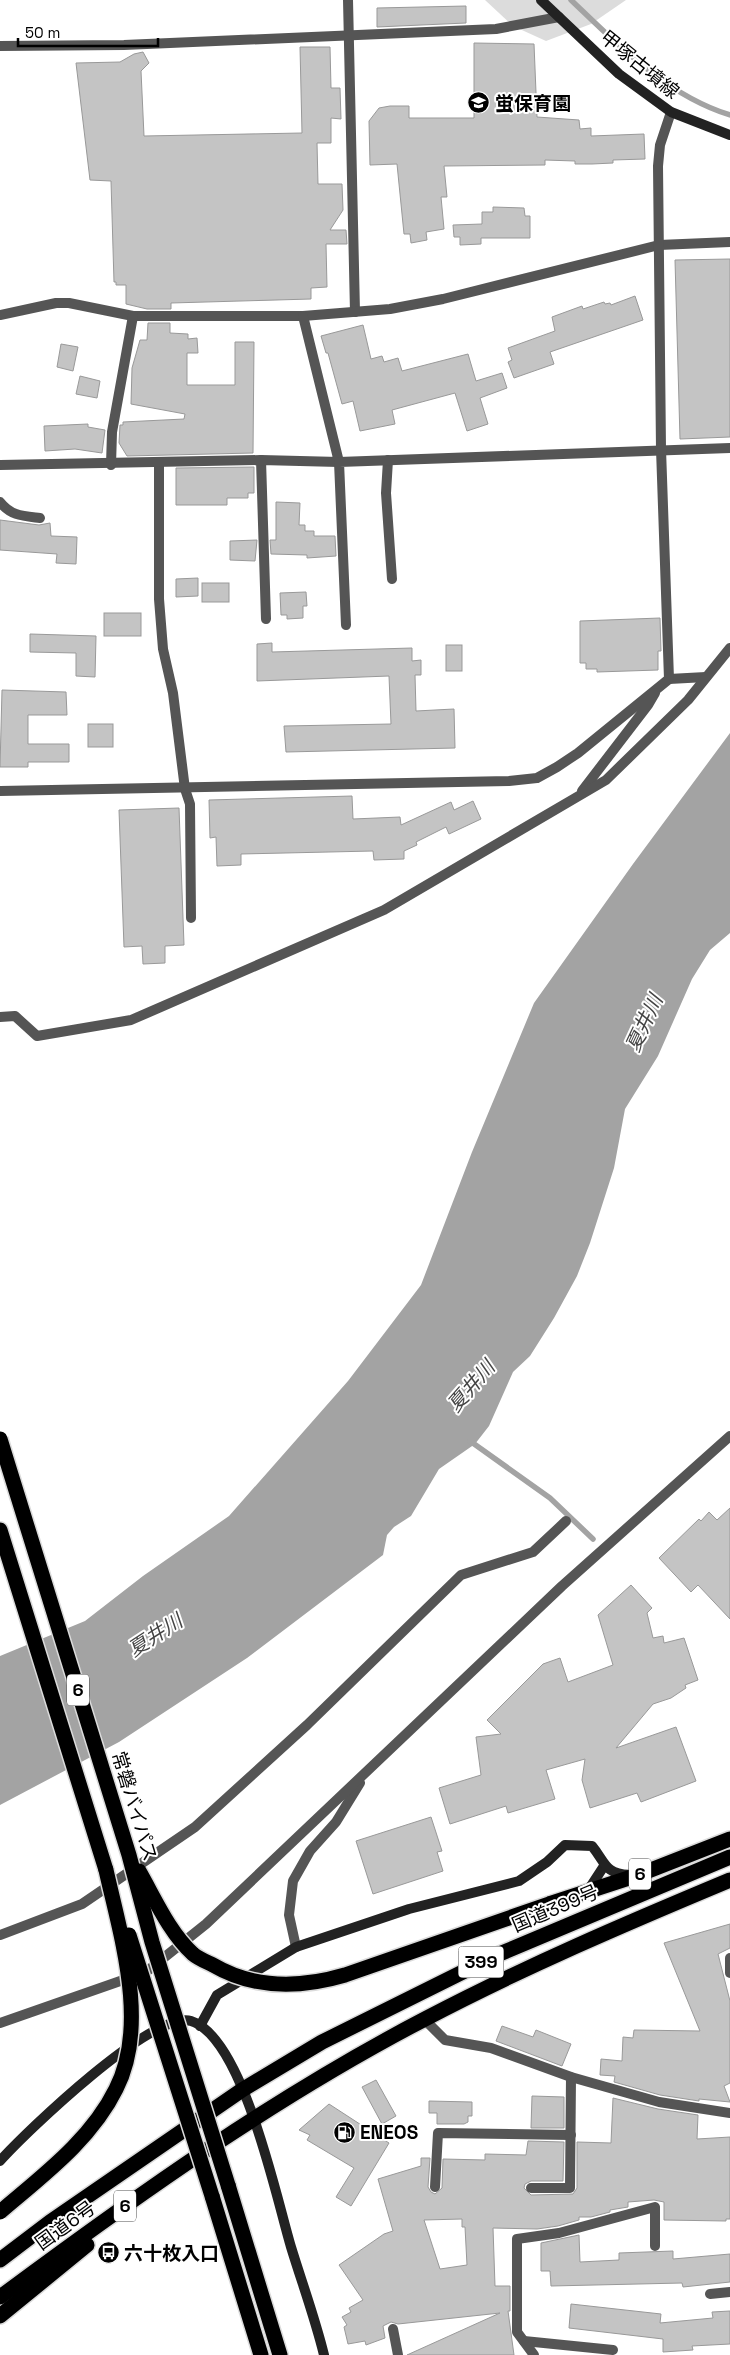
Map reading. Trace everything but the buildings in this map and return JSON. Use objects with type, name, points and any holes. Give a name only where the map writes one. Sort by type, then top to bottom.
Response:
[{"type":"highway","name":"常磐バイパス","points":[[0,1439],[129,1855],[152,1942],[280,2355]]},
{"type":"highway","name":"6","points":[[0,1530],[106,1870],[154,2009],[261,2355]]},
{"type":"highway","name":"6","points":[[129,1855],[170,1925],[194,1954],[228,1974],[258,1983],[282,1985],[317,1984],[589,1889],[638,1875],[730,1839]]},
{"type":"highway","name":"国道399号","points":[[242,2090],[322,2042],[497,1955],[730,1857]]},
{"type":"highway","points":[[0,2212],[81,2138],[116,2090],[125,2067],[131,2038],[130,2004],[125,1956],[106,1870]]},
{"type":"highway","name":"399","points":[[254,2120],[343,2065],[424,2019],[609,1930],[730,1880]]},
{"type":"highway","name":"国道6号","points":[[0,2260],[50,2222],[242,2090]]},
{"type":"highway","name":"国道6号","points":[[0,2297],[182,2166],[254,2120]]},
{"type":"highway","name":"6","points":[[0,2316],[182,2166]]},
{"type":"street","points":[[348,0],[355,312]]},
{"type":"street","name":"甲塚古墳線","points":[[541,0],[619,74],[670,112],[730,135]]},
{"type":"street","points":[[0,46],[124,45],[496,29],[559,17]]},
{"type":"street","points":[[669,679],[661,449],[658,166],[660,145],[670,112]]},
{"type":"street","points":[[0,315],[56,303],[69,303],[133,316],[303,316],[355,312],[443,299],[659,245],[730,242]]},
{"type":"street","points":[[112,464],[112,432],[133,316]]},
{"type":"street","points":[[303,316],[339,462],[346,626]]},
{"type":"street","points":[[0,465],[159,464],[261,460],[339,462],[730,448]]},
{"type":"street","points":[[261,460],[266,619]]},
{"type":"street","points":[[388,460],[386,493],[392,579]]},
{"type":"street","points":[[159,464],[158,600],[163,649],[173,693],[185,788],[190,804],[191,918]]},
{"type":"street","points":[[0,502],[7,511],[14,515],[40,518]]},
{"type":"street","points":[[0,1017],[15,1016],[37,1036],[132,1020],[384,910],[606,780],[688,700],[730,648]]},
{"type":"street","points":[[0,791],[509,781],[538,778],[578,753],[669,679],[706,677]]},
{"type":"street","points":[[578,797],[648,705],[658,687]]},
{"type":"street","points":[[0,2023],[120,1983],[152,1967],[206,1924],[562,1586],[730,1436]]},
{"type":"street","points":[[0,1935],[82,1904],[196,1826],[307,1724],[461,1575],[533,1552],[566,1521]]},
{"type":"street","points":[[296,1948],[289,1915],[293,1881],[310,1851],[336,1822],[368,1770]]},
{"type":"street","points":[[200,2026],[217,1995],[296,1948],[409,1909],[519,1881],[547,1862],[565,1845],[592,1846],[601,1857],[604,1866],[615,1874],[638,1875]]},
{"type":"street","points":[[589,1889],[604,1866]]},
{"type":"street","points":[[730,1958],[730,1973]]},
{"type":"street","points":[[424,2019],[445,2040],[491,2048],[571,2077],[660,2102],[730,2113]]},
{"type":"street","points":[[0,2161],[14,2145],[106,2062],[166,2024],[190,2020],[210,2031],[234,2070],[254,2120],[314,2316],[324,2355]]},
{"type":"street","points":[[530,2188],[570,2188],[571,2077]]},
{"type":"street","points":[[435,2187],[438,2133],[571,2135]]},
{"type":"street","points":[[534,2355],[517,2332],[517,2240],[559,2233],[655,2207],[656,2246]]},
{"type":"street","points":[[710,2294],[730,2292]]},
{"type":"street","points":[[393,2329],[398,2355]]},
{"type":"street","points":[[524,2341],[613,2350]]},
{"type":"shaded area","points":[[485,0],[626,0],[591,24],[546,41],[513,26]]},
{"type":"water","name":"夏井川","points":[[730,733],[730,933],[710,950],[692,979],[658,1056],[625,1109],[614,1168],[590,1243],[577,1276],[530,1356],[513,1372],[489,1426],[475,1444],[439,1469],[411,1516],[394,1527],[387,1535],[383,1555],[247,1658],[119,1742],[0,1805],[0,1656],[85,1621],[143,1576],[229,1516],[348,1381],[421,1285],[472,1152],[534,1003],[633,864]]},
{"type":"waterway","points":[[571,0],[625,51],[664,82],[685,95],[730,115]]},
{"type":"waterway","points":[[470,1441],[550,1498],[593,1539]]},
{"type":"place","name":"蛍保育園","points":[[479,103]]},
{"type":"place","name":"ENEOS","points":[[344,2132]]},
{"type":"place","name":"六十枚入口","points":[[108,2253]]}]
